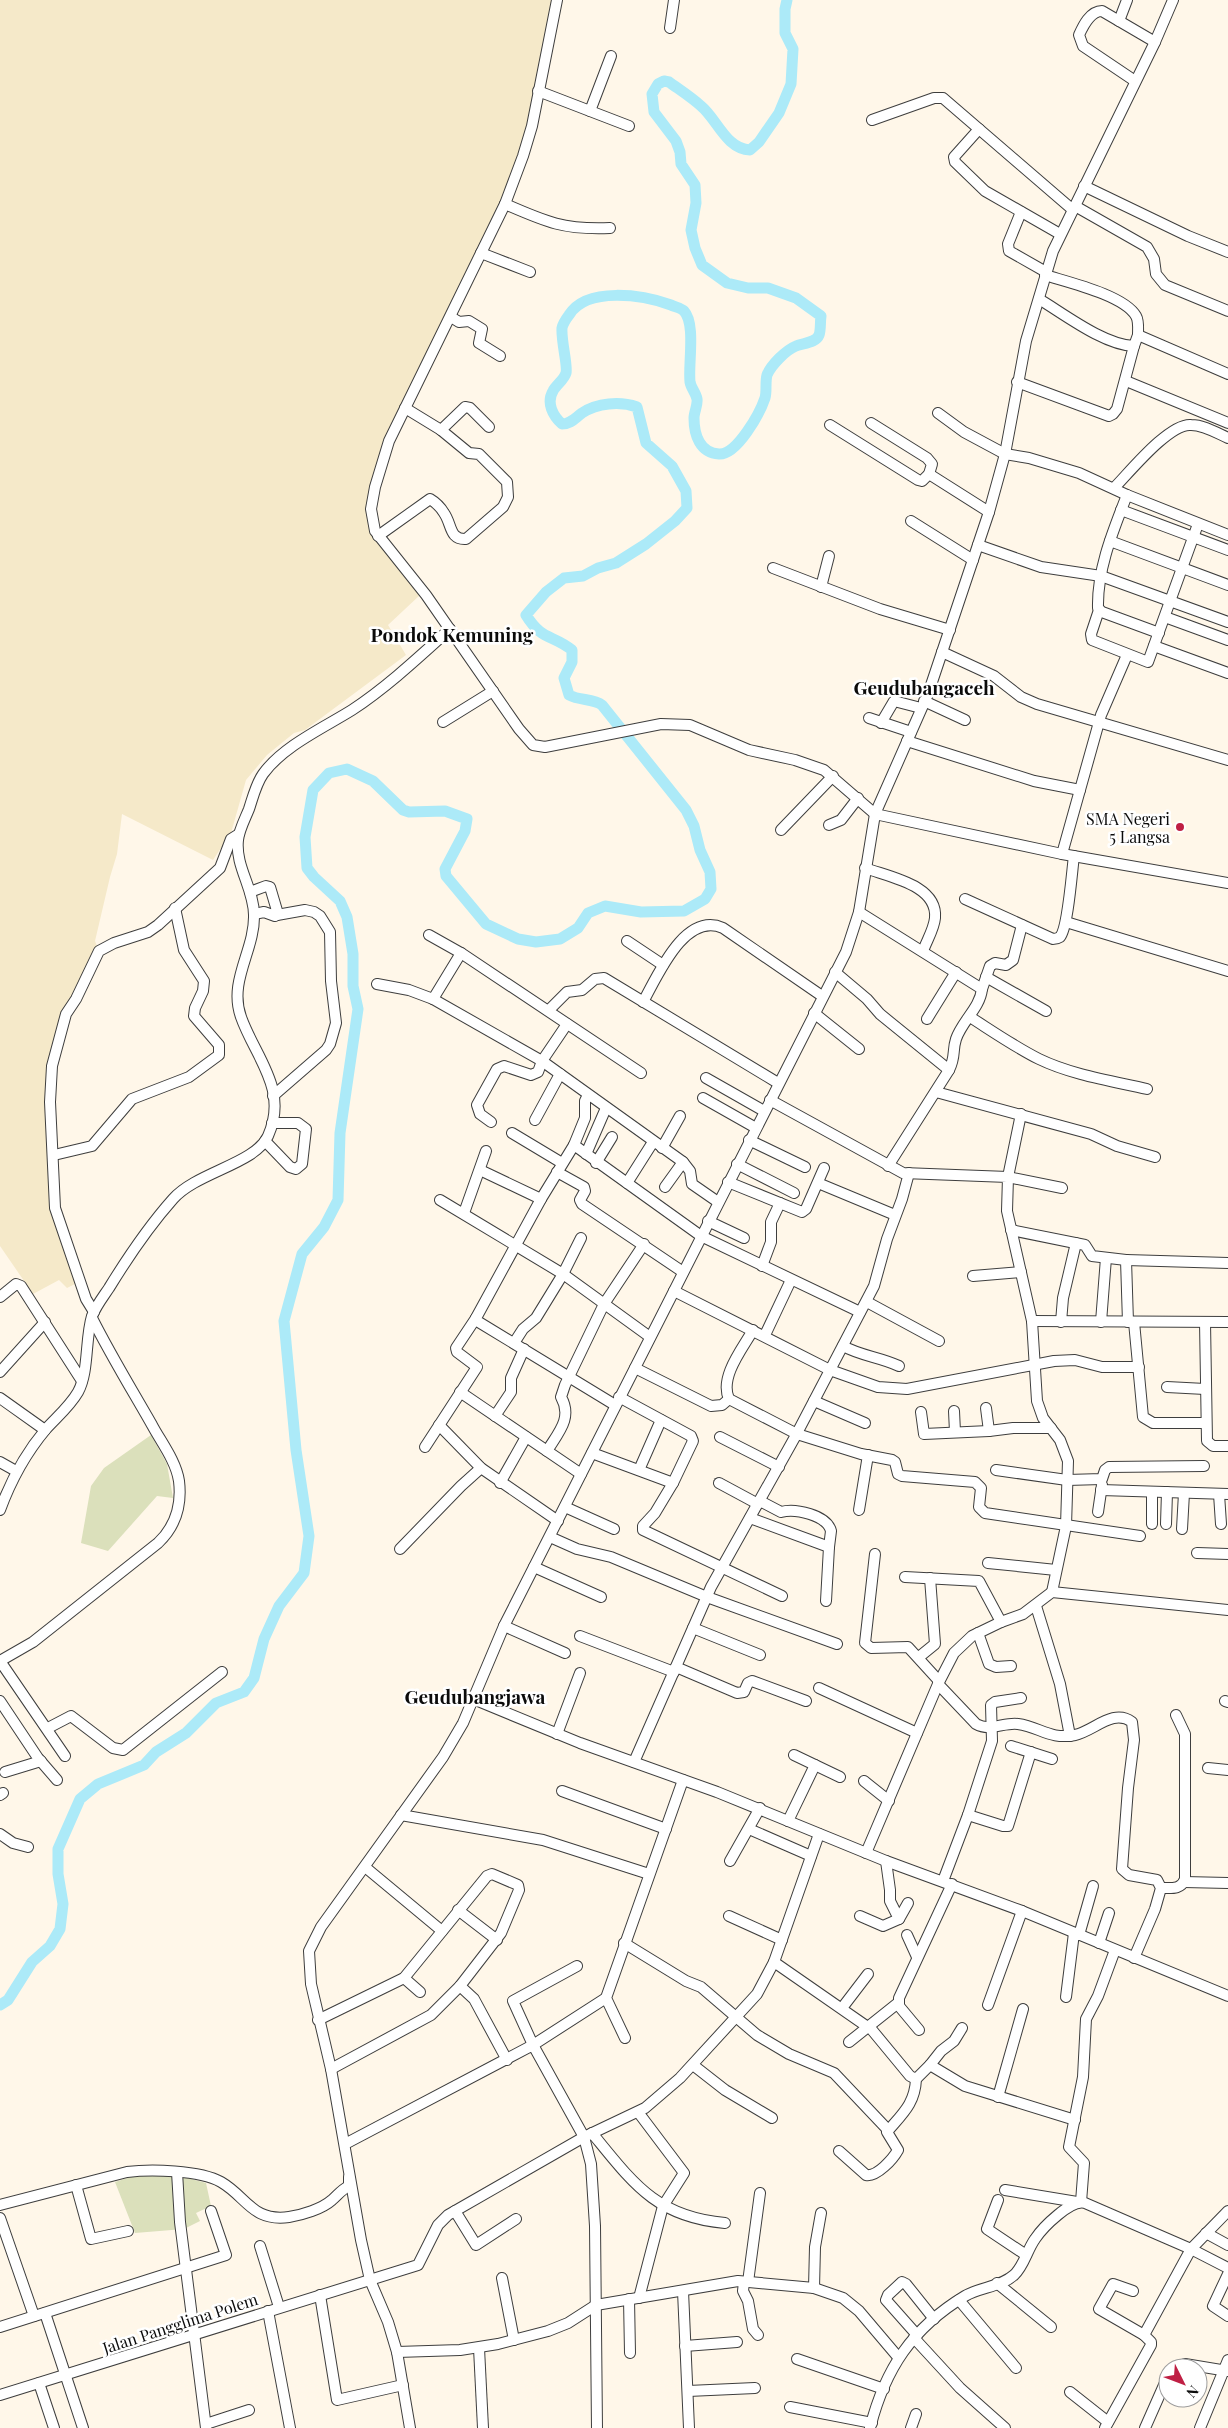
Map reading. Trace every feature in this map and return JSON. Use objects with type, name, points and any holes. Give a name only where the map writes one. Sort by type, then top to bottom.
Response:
[{"type":"street","points":[[557,0],[532,126],[523,156],[505,204],[389,441],[375,487],[371,510],[373,528],[378,536],[450,629],[519,729],[533,745],[545,747],[661,724],[690,725],[749,750],[818,767],[833,776],[876,814],[1062,854],[1228,883]]},
{"type":"street","points":[[670,28],[674,0]]},
{"type":"street","points":[[1119,21],[1126,0]]},
{"type":"street","points":[[410,2428],[397,2352],[388,2322],[370,2280],[361,2240],[331,2069],[311,1984],[309,1951],[321,1927],[443,1757],[474,1699],[484,1670],[504,1626],[850,940],[859,912],[865,868],[876,814],[923,704],[989,512],[1004,454],[1017,382],[1046,273],[1060,234],[1174,0]]},
{"type":"street","points":[[1135,81],[1080,42],[1079,35],[1082,28],[1097,11],[1102,11],[1155,42]]},
{"type":"street","points":[[590,111],[611,56]]},
{"type":"street","points":[[538,91],[629,126]]},
{"type":"street","points":[[872,120],[939,97],[946,100],[1074,208],[1146,247],[1154,259],[1156,274],[1165,285],[1228,311]]},
{"type":"street","points":[[979,129],[954,157],[955,162],[985,192],[1060,234]]},
{"type":"street","points":[[1084,186],[1188,236],[1228,252]]},
{"type":"street","points":[[505,204],[540,220],[568,228],[610,228]]},
{"type":"street","points":[[1017,382],[1109,416],[1117,408],[1138,335],[1137,319],[1130,310],[1092,289],[1046,273],[1009,251],[1008,244],[1021,212]]},
{"type":"street","points":[[481,253],[530,272]]},
{"type":"street","points":[[1039,299],[1100,335],[1126,346],[1134,346]]},
{"type":"street","points":[[451,317],[459,322],[469,321],[482,329],[479,343],[500,356]]},
{"type":"street","points":[[1138,335],[1228,374]]},
{"type":"street","points":[[1126,381],[1228,423]]},
{"type":"street","points":[[441,430],[467,407],[489,428]]},
{"type":"street","points":[[378,536],[429,499],[444,513],[453,535],[462,539],[468,538],[505,505],[508,488],[503,477],[479,454],[469,453],[441,430],[405,408]]},
{"type":"street","points":[[938,413],[964,432],[1004,454],[1060,466],[1096,479],[1127,495],[1228,535]]},
{"type":"street","points":[[830,424],[918,480],[922,481],[930,474],[932,464],[927,458],[871,423]]},
{"type":"street","points":[[1114,488],[1170,433],[1184,425],[1200,426],[1228,438]]},
{"type":"street","points":[[930,474],[989,512]]},
{"type":"street","points":[[1127,495],[1110,541],[1098,590],[1099,610],[1091,634],[1092,640],[1127,655],[1148,662],[1184,568],[1198,524]]},
{"type":"street","points":[[1121,510],[1228,550]]},
{"type":"street","points":[[911,522],[973,560]]},
{"type":"street","points":[[1110,541],[1228,585]]},
{"type":"street","points":[[978,545],[1040,567],[1101,576],[1228,622]]},
{"type":"street","points":[[821,586],[829,556]]},
{"type":"street","points":[[773,568],[880,609],[950,630]]},
{"type":"street","points":[[1099,610],[1159,633]]},
{"type":"street","points":[[1165,617],[1228,640]]},
{"type":"street","points":[[0,1510],[16,1471],[45,1430],[78,1393],[93,1315],[121,1268],[173,1199],[190,1184],[245,1158],[265,1141],[272,1123],[273,1096],[269,1073],[247,1031],[238,1007],[238,983],[254,914],[250,892],[240,863],[239,834],[258,784],[266,770],[311,734],[352,710],[407,667],[450,629]]},
{"type":"street","points":[[1154,646],[1228,673]]},
{"type":"street","points":[[942,652],[994,676],[1021,697],[1098,723],[1228,760]]},
{"type":"street","points":[[1062,854],[1098,723],[1127,655]]},
{"type":"street","points":[[443,722],[493,691]]},
{"type":"street","points":[[881,723],[894,702],[923,704],[965,720]]},
{"type":"street","points":[[869,718],[909,736],[1034,781],[1080,790]]},
{"type":"street","points":[[781,830],[833,776]]},
{"type":"street","points":[[829,825],[841,820],[858,798]]},
{"type":"street","points":[[66,1756],[0,1661],[33,1642],[158,1543],[168,1533],[178,1510],[180,1496],[175,1468],[93,1315],[57,1217],[50,1102],[52,1066],[66,1014],[76,999],[99,951],[114,943],[148,932],[220,868],[231,839],[239,834]]},
{"type":"street","points":[[965,899],[1057,939],[1061,936],[1066,922],[1074,856]]},
{"type":"street","points":[[865,868],[924,891],[935,910],[935,919],[923,951]]},
{"type":"street","points":[[250,892],[266,886],[270,887],[277,915]]},
{"type":"street","points":[[54,1155],[92,1146],[132,1099],[189,1078],[219,1055],[219,1045],[194,1016],[195,1008],[203,991],[204,981],[184,950],[175,908]]},
{"type":"street","points":[[254,914],[264,912],[274,916],[305,910],[320,916],[330,932],[331,981],[336,1023],[330,1044],[326,1050],[273,1096]]},
{"type":"street","points":[[859,912],[982,989]]},
{"type":"street","points":[[1066,922],[1228,970]]},
{"type":"street","points":[[644,1002],[663,965],[686,936],[697,926],[714,924],[742,940],[822,996]]},
{"type":"street","points":[[888,1166],[955,1059],[957,1036],[979,999],[992,964],[1006,964],[1013,960],[1022,925]]},
{"type":"street","points":[[429,935],[461,953],[549,1010],[641,1073]]},
{"type":"street","points":[[627,941],[663,965]]},
{"type":"street","points":[[433,999],[461,953]]},
{"type":"street","points":[[835,972],[867,998],[880,1014],[949,1070]]},
{"type":"street","points":[[928,1019],[956,972]]},
{"type":"street","points":[[986,976],[1046,1010]]},
{"type":"street","points":[[549,1010],[567,992],[582,990],[600,977],[778,1083]]},
{"type":"street","points":[[376,984],[409,990],[433,999],[542,1060],[683,1162],[690,1171],[690,1181],[692,1184],[718,1202]]},
{"type":"street","points":[[814,1013],[859,1049]]},
{"type":"street","points":[[970,1017],[1008,1041],[1049,1063],[1102,1079],[1147,1089]]},
{"type":"street","points":[[491,1122],[480,1114],[477,1105],[497,1069],[504,1066],[531,1074],[538,1072],[542,1060],[567,1024]]},
{"type":"street","points":[[535,1120],[560,1074]]},
{"type":"street","points":[[706,1078],[764,1111]]},
{"type":"street","points":[[936,1092],[1091,1134],[1117,1146],[1155,1157]]},
{"type":"street","points":[[424,1447],[477,1367],[460,1355],[456,1348],[476,1318],[541,1199],[574,1146],[585,1118],[585,1101],[588,1094]]},
{"type":"street","points":[[703,1098],[756,1128]]},
{"type":"street","points":[[770,1100],[903,1173],[1008,1177],[1062,1188]]},
{"type":"street","points":[[586,1154],[606,1108]]},
{"type":"street","points":[[866,1853],[938,1682],[954,1653],[978,1633],[1000,1622],[1023,1614],[1052,1592],[1066,1526],[1068,1461],[1060,1440],[1040,1410],[1032,1321],[1006,1204],[1008,1177],[1021,1114]]},
{"type":"street","points":[[662,1148],[680,1116]]},
{"type":"street","points":[[265,1141],[290,1167],[296,1169],[302,1164],[306,1130],[298,1123],[272,1123]]},
{"type":"street","points":[[582,1127],[594,1135]]},
{"type":"street","points":[[512,1133],[560,1167],[584,1187],[585,1191],[580,1200],[582,1204],[683,1272]]},
{"type":"street","points":[[596,1163],[612,1137]]},
{"type":"street","points":[[749,1140],[805,1167]]},
{"type":"street","points":[[627,1183],[653,1142]]},
{"type":"street","points":[[574,1146],[700,1236],[860,1312]]},
{"type":"street","points":[[464,1213],[486,1151]]},
{"type":"street","points":[[665,1187],[683,1162]]},
{"type":"street","points":[[737,1164],[794,1192]]},
{"type":"street","points":[[728,1182],[804,1211],[824,1168]]},
{"type":"street","points":[[480,1170],[541,1199]]},
{"type":"street","points":[[634,1762],[707,1597],[867,1302],[874,1286],[909,1173]]},
{"type":"street","points":[[818,1183],[895,1215]]},
{"type":"street","points":[[440,1200],[563,1274],[650,1337]]},
{"type":"street","points":[[762,1266],[771,1242],[771,1222],[780,1203]]},
{"type":"street","points":[[708,1221],[744,1238]]},
{"type":"street","points":[[1011,1230],[1076,1243],[1087,1247],[1092,1256],[1126,1260],[1228,1263]]},
{"type":"street","points":[[514,1343],[523,1329],[536,1318],[563,1274],[581,1238]]},
{"type":"street","points":[[1061,1322],[1063,1298],[1076,1243]]},
{"type":"street","points":[[547,1451],[566,1416],[565,1404],[561,1397],[570,1376],[604,1304],[644,1244]]},
{"type":"street","points":[[1101,1322],[1106,1258]]},
{"type":"street","points":[[1126,1260],[1131,1322],[1139,1367],[1143,1417],[1148,1422],[1206,1423]]},
{"type":"street","points":[[973,1276],[1021,1272]]},
{"type":"street","points":[[765,1335],[791,1280]]},
{"type":"street","points":[[0,1297],[13,1285],[20,1284],[82,1380]]},
{"type":"street","points":[[674,1291],[765,1335],[830,1370],[878,1387],[895,1389],[1035,1364],[1075,1360],[1102,1367],[1139,1367]]},
{"type":"street","points":[[867,1302],[939,1341]]},
{"type":"street","points":[[476,1318],[478,1321],[570,1376],[617,1401],[661,1420],[693,1438],[673,1483],[655,1513],[643,1526],[643,1530],[782,1596]]},
{"type":"street","points":[[1032,1321],[1228,1322]]},
{"type":"street","points":[[0,1372],[46,1322]]},
{"type":"street","points":[[1205,1322],[1207,1441],[1209,1444],[1228,1446]]},
{"type":"street","points":[[753,1330],[728,1379],[726,1392],[729,1398],[797,1434],[895,1462],[898,1474],[902,1476],[930,1477],[979,1484],[981,1488],[979,1507],[985,1513],[1140,1536]]},
{"type":"street","points":[[842,1346],[859,1354],[881,1357],[899,1366]]},
{"type":"street","points":[[495,1416],[511,1392],[511,1378],[524,1349]]},
{"type":"street","points":[[635,1368],[711,1406],[722,1404],[729,1398]]},
{"type":"street","points":[[1167,1387],[1205,1389]]},
{"type":"street","points":[[460,1392],[581,1474]]},
{"type":"street","points":[[0,1398],[45,1430]]},
{"type":"street","points":[[814,1401],[865,1422]]},
{"type":"street","points":[[986,1408],[989,1431]]},
{"type":"street","points":[[954,1411],[956,1432]]},
{"type":"street","points":[[921,1412],[924,1434],[1013,1428],[1052,1428]]},
{"type":"street","points":[[640,1470],[661,1420]]},
{"type":"street","points":[[439,1425],[481,1468],[500,1483],[558,1521]]},
{"type":"street","points":[[500,1483],[526,1437]]},
{"type":"street","points":[[720,1437],[778,1467]]},
{"type":"street","points":[[592,1453],[673,1483]]},
{"type":"street","points":[[859,1510],[868,1455]]},
{"type":"street","points":[[0,1462],[16,1471]]},
{"type":"street","points":[[1098,1512],[1105,1470],[1109,1467],[1204,1466]]},
{"type":"street","points":[[400,1549],[481,1468]]},
{"type":"street","points":[[996,1470],[1152,1492],[1223,1494],[1221,1524]]},
{"type":"street","points":[[719,1483],[781,1512],[788,1511],[807,1514],[825,1522],[831,1531],[826,1601]]},
{"type":"street","points":[[1152,1492],[1152,1524]]},
{"type":"street","points":[[1166,1524],[1167,1492]]},
{"type":"street","points":[[1182,1529],[1184,1493]]},
{"type":"street","points":[[565,1507],[614,1529]]},
{"type":"street","points":[[750,1518],[829,1547]]},
{"type":"street","points":[[550,1536],[574,1547],[611,1557],[707,1597],[837,1644]]},
{"type":"street","points":[[1197,1553],[1228,1554]]},
{"type":"street","points":[[874,1554],[865,1643],[871,1648],[904,1646],[911,1649],[976,1724],[994,1728],[1018,1724],[1047,1735],[1070,1736],[1087,1732],[1117,1716],[1125,1717],[1132,1722],[1134,1740],[1128,1788],[1122,1869],[1129,1875],[1157,1880],[1161,1888],[1155,1909],[1134,1958]]},
{"type":"street","points":[[988,1563],[1056,1570]]},
{"type":"street","points":[[534,1567],[600,1597]]},
{"type":"street","points":[[905,1577],[979,1581],[1000,1622]]},
{"type":"street","points":[[919,1657],[934,1645],[930,1578]]},
{"type":"street","points":[[1052,1592],[1228,1610]]},
{"type":"street","points":[[1036,1606],[1061,1691],[1070,1736]]},
{"type":"street","points":[[504,1626],[565,1653]]},
{"type":"street","points":[[694,1628],[760,1655]]},
{"type":"street","points":[[978,1633],[989,1664],[996,1667],[1011,1666]]},
{"type":"street","points":[[580,1636],[741,1693],[752,1681],[806,1701]]},
{"type":"street","points":[[48,1728],[71,1716],[113,1748],[123,1750],[222,1672]]},
{"type":"street","points":[[557,1734],[580,1673]]},
{"type":"street","points":[[819,1688],[917,1733]]},
{"type":"street","points":[[849,2042],[866,2026],[898,2003],[947,1882],[992,1741],[994,1728],[992,1704],[1020,1698]]},
{"type":"street","points":[[474,1699],[557,1734],[760,1808],[886,1861],[1022,1911],[1228,1996]]},
{"type":"street","points":[[0,1701],[41,1761],[57,1780]]},
{"type":"street","points":[[1176,1714],[1185,1734],[1184,1882]]},
{"type":"street","points":[[1011,1746],[1052,1759]]},
{"type":"street","points":[[968,1815],[1008,1826],[1031,1752]]},
{"type":"street","points":[[794,1755],[840,1777]]},
{"type":"street","points":[[5,1772],[41,1761]]},
{"type":"street","points":[[788,1820],[815,1765]]},
{"type":"street","points":[[1208,1768],[1228,1770]]},
{"type":"street","points":[[344,2144],[507,2060],[606,1998],[683,1780]]},
{"type":"street","points":[[864,1781],[889,1802]]},
{"type":"street","points":[[562,1791],[666,1829]]},
{"type":"street","points":[[730,1860],[760,1808]]},
{"type":"street","points":[[401,1815],[543,1840],[649,1874]]},
{"type":"street","points":[[749,1829],[811,1856]]},
{"type":"street","points":[[0,1834],[13,1843],[28,1847]]},
{"type":"street","name":"Jalan Pangglima Polem","points":[[0,2395],[268,2310],[418,2265],[438,2225],[455,2211],[588,2135],[638,2112],[680,2078],[736,2019],[757,1994],[774,1962],[819,1834]]},
{"type":"street","points":[[886,1861],[890,1901],[899,1919]]},
{"type":"street","points":[[365,1867],[442,1931]]},
{"type":"street","points":[[318,2020],[404,1978],[489,1874],[516,1883],[519,1890],[497,1940],[460,1986],[431,2015],[331,2069]]},
{"type":"street","points":[[1161,1888],[1177,1888],[1184,1882],[1227,1884]]},
{"type":"street","points":[[1066,1997],[1076,1934],[1093,1886]]},
{"type":"street","points":[[860,1916],[880,1926],[899,1919],[908,1903]]},
{"type":"street","points":[[458,1910],[497,1940]]},
{"type":"street","points":[[988,2005],[1022,1911]]},
{"type":"street","points":[[1099,1943],[1109,1913]]},
{"type":"street","points":[[729,1916],[782,1940]]},
{"type":"street","points":[[907,1935],[916,1957]]},
{"type":"street","points":[[624,1943],[689,1983],[701,1987],[736,2019],[789,2054],[834,2073],[888,2130],[887,2134],[898,2150],[874,2175],[866,2175],[839,2152]]},
{"type":"street","points":[[790,2407],[871,2426],[898,2357],[915,2336],[959,2300],[1014,2274],[1039,2233],[1079,2202],[1084,2163],[1069,2147],[1083,2077],[1086,2019],[1098,1996],[1115,1950]]},
{"type":"street","points":[[774,1962],[866,2026],[883,2041],[910,2076],[916,2079]]},
{"type":"street","points":[[577,1966],[513,2001],[513,2005],[533,2045],[588,2135],[629,2177],[663,2206],[690,2218],[725,2223]]},
{"type":"street","points":[[842,2008],[868,1974]]},
{"type":"street","points":[[404,1978],[420,1992]]},
{"type":"street","points":[[460,1986],[474,1999],[507,2060]]},
{"type":"street","points":[[606,1998],[626,2038]]},
{"type":"street","points":[[898,2003],[919,2030]]},
{"type":"street","points":[[998,2097],[1023,2009]]},
{"type":"street","points":[[888,2130],[912,2102],[916,2091],[916,2079],[941,2051],[954,2041],[962,2028]]},
{"type":"street","points":[[693,2064],[725,2090],[772,2118]]},
{"type":"street","points":[[930,2065],[965,2086],[1075,2120]]},
{"type":"street","points":[[630,2353],[634,2298],[663,2206],[684,2173],[638,2112]]},
{"type":"street","points":[[588,2135],[594,2199],[596,2428]]},
{"type":"street","points":[[0,2206],[76,2185],[149,2170],[177,2172],[214,2179],[224,2184],[262,2215],[281,2217],[307,2211],[332,2200],[349,2186],[350,2172]]},
{"type":"street","points":[[177,2172],[180,2222],[206,2426],[249,2410]]},
{"type":"street","points":[[76,2185],[91,2239],[128,2231]]},
{"type":"street","points":[[1005,2190],[1079,2202],[1191,2249],[1228,2268]]},
{"type":"street","points":[[758,2335],[753,2329],[748,2301],[743,2291],[760,2193]]},
{"type":"street","points":[[998,2200],[987,2229],[1026,2255]]},
{"type":"street","points":[[0,2327],[226,2255],[211,2211]]},
{"type":"street","points":[[455,2211],[476,2245],[516,2219]]},
{"type":"street","points":[[1144,2335],[1191,2249],[1228,2211]]},
{"type":"street","points":[[814,2288],[814,2247],[821,2213]]},
{"type":"street","points":[[0,2218],[34,2316]]},
{"type":"street","points":[[1206,2233],[1228,2245]]},
{"type":"street","points":[[260,2246],[279,2307]]},
{"type":"street","points":[[1228,2274],[1213,2306],[1228,2316]]},
{"type":"street","points":[[502,2278],[514,2340]]},
{"type":"street","points":[[397,2352],[479,2348],[514,2340],[568,2323],[596,2306],[728,2282],[746,2282],[814,2288],[850,2303],[898,2357]]},
{"type":"street","points":[[934,2319],[906,2284],[902,2282],[898,2284],[886,2300],[915,2336],[993,2424],[1005,2428]]},
{"type":"street","points":[[997,2283],[1051,2327]]},
{"type":"street","points":[[1070,2392],[1107,2425],[1151,2342],[1144,2335],[1099,2309],[1113,2284],[1133,2291]]},
{"type":"street","points":[[683,2291],[689,2428]]},
{"type":"street","points":[[320,2295],[337,2400],[403,2385]]},
{"type":"street","points":[[959,2300],[1016,2368]]},
{"type":"street","points":[[268,2310],[290,2428]]},
{"type":"street","points":[[45,2313],[83,2428]]},
{"type":"street","points":[[685,2346],[737,2342]]},
{"type":"street","points":[[479,2348],[484,2428]]},
{"type":"street","points":[[798,2359],[884,2389]]},
{"type":"street","points":[[1200,2428],[1226,2371],[1228,2360]]},
{"type":"street","points":[[1208,2368],[1226,2371]]},
{"type":"street","points":[[39,2383],[54,2428]]},
{"type":"street","points":[[688,2391],[755,2388]]},
{"type":"street","points":[[1145,2428],[1158,2399]]},
{"type":"street","points":[[911,2428],[916,2414]]},
{"type":"shaded area","points":[[0,0],[553,0],[528,125],[520,155],[501,202],[401,407],[367,509],[420,595],[388,625],[406,655],[305,730],[294,733],[267,755],[246,780],[231,833],[213,860],[122,814],[117,854],[95,941],[98,949],[54,1046],[52,1208],[77,1283],[67,1288],[59,1280],[33,1294],[0,1246]]},
{"type":"green space","points":[[151,1435],[167,1464],[173,1498],[157,1496],[108,1551],[81,1543],[91,1486],[104,1468]]},
{"type":"green space","points":[[134,2176],[184,2177],[206,2183],[211,2206],[196,2213],[200,2221],[184,2229],[135,2233],[115,2182]]},
{"type":"waterway","points":[[0,2005],[8,2000],[32,1962],[50,1946],[60,1929],[63,1904],[58,1874],[58,1849],[80,1799],[98,1784],[144,1765],[156,1752],[186,1733],[216,1703],[244,1692],[254,1678],[264,1639],[279,1606],[304,1573],[309,1536],[296,1450],[284,1321],[302,1254],[324,1227],[338,1200],[340,1133],[358,1009],[353,986],[353,954],[347,917],[340,901],[307,868],[305,837],[313,790],[329,773],[347,769],[373,781],[403,810],[409,812],[445,811],[467,819],[465,831],[445,869],[446,876],[486,924],[518,939],[536,942],[560,939],[578,928],[588,913],[605,906],[641,912],[684,911],[705,899],[711,889],[710,872],[700,850],[694,826],[686,810],[602,705],[595,701],[569,695],[564,678],[572,662],[572,650],[542,633],[526,615],[546,592],[564,578],[583,576],[598,568],[616,563],[646,544],[675,521],[687,508],[686,491],[672,466],[646,443],[637,407],[623,404],[602,405],[582,413],[565,424],[562,424],[553,413],[550,405],[551,396],[566,373],[562,328],[567,318],[577,306],[602,296],[616,295],[659,301],[684,311],[688,317],[691,334],[690,382],[697,399],[694,418],[695,431],[703,447],[712,453],[719,454],[733,448],[753,423],[765,398],[767,375],[775,362],[792,348],[812,341],[819,335],[821,316],[796,298],[768,288],[748,288],[727,283],[702,265],[695,248],[691,230],[696,203],[695,185],[681,164],[680,152],[676,141],[654,112],[652,94],[658,84],[664,81],[669,82],[701,106],[734,145],[750,150],[759,142],[779,113],[791,84],[793,49],[785,33],[787,0]]},
{"type":"place","name":"SMA Negeri 5 Langsa","points":[[1180,827]]},
{"type":"district","name":"Pondok Kemuning","points":[[452,634]]},
{"type":"district","name":"Geudubangaceh","points":[[924,687]]},
{"type":"district","name":"Geudubangjawa","points":[[475,1696]]}]
